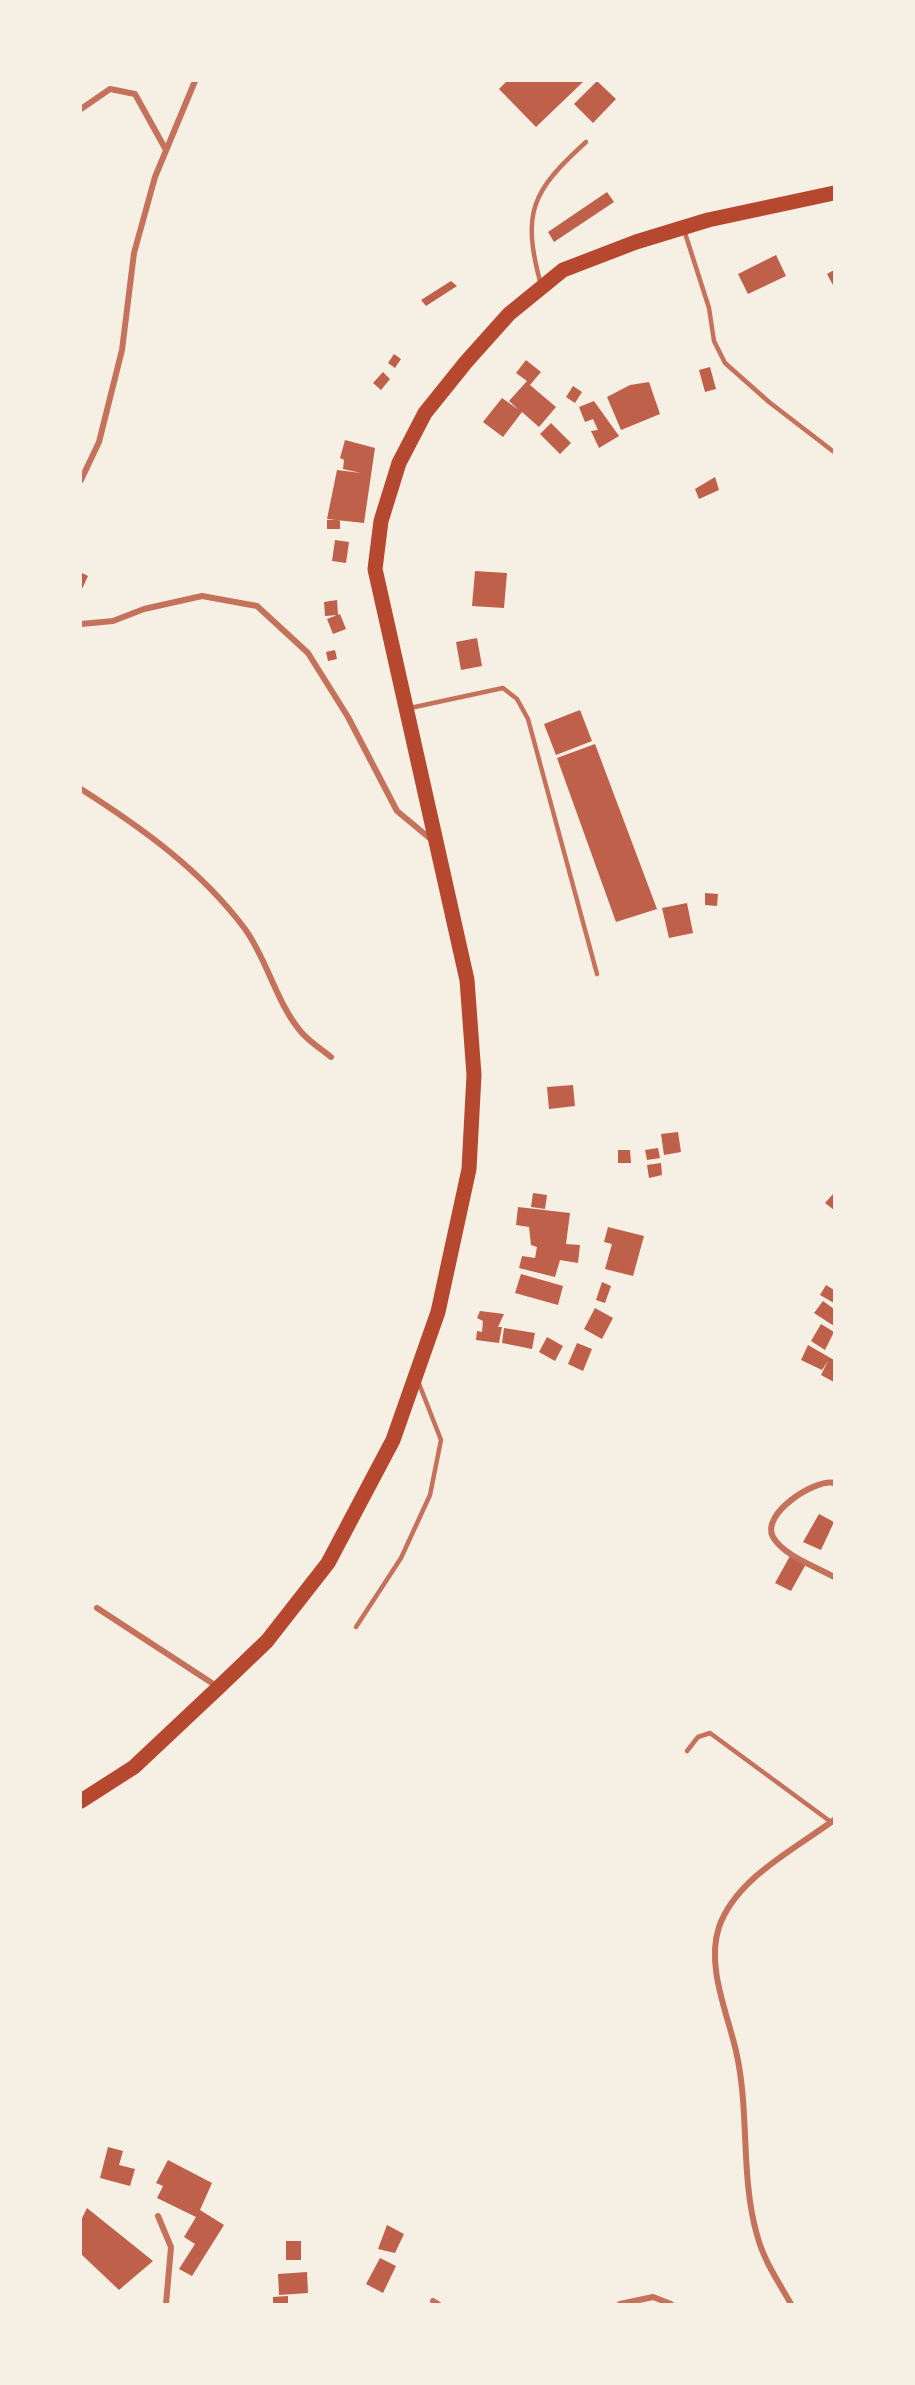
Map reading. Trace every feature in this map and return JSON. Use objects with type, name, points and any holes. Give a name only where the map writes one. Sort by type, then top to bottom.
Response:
[{"type":"main road","points":[[81,1801],[134,1767],[267,1641],[328,1563],[393,1440],[438,1312],[469,1169],[474,1075],[466,980],[438,845],[375,569],[381,521],[399,463],[425,413],[466,362],[509,314],[563,270],[636,242],[684,227],[834,193]]},
{"type":"street","points":[[81,480],[99,442],[122,350],[134,253],[155,177],[195,81]]},
{"type":"street","points":[[81,109],[110,89],[135,94],[166,150]]},
{"type":"street","points":[[81,624],[113,621],[144,609],[202,596],[257,606],[308,653],[348,717],[398,811],[438,845]]},
{"type":"street","points":[[81,789],[131,821],[187,866],[244,928],[264,959],[287,1012],[303,1034],[331,1057]]},
{"type":"street","points":[[833,1576],[788,1552],[773,1537],[770,1529],[774,1517],[789,1502],[821,1484],[834,1483]]},
{"type":"street","points":[[96,1608],[218,1688]]},
{"type":"street","points":[[791,2304],[763,2256],[750,2206],[745,2169],[742,2087],[716,1968],[715,1946],[720,1926],[731,1904],[751,1881],[833,1821]]},
{"type":"street","points":[[158,2216],[171,2247],[166,2304]]},
{"type":"street","points":[[620,2304],[653,2297],[671,2304]]},
{"type":"lane","points":[[542,287],[531,246],[536,199],[554,171],[586,142]]},
{"type":"lane","points":[[684,227],[709,308],[714,341],[725,363],[769,402],[834,452]]},
{"type":"lane","points":[[407,709],[503,688],[517,699],[528,719],[597,974]]},
{"type":"lane","points":[[356,1627],[401,1558],[430,1495],[441,1440],[416,1375]]},
{"type":"lane","points":[[687,1750],[698,1737],[710,1733],[833,1821]]},
{"type":"building","points":[[507,81],[584,81],[536,127],[499,89]]},
{"type":"building","points":[[597,81],[616,99],[593,123],[574,104]]},
{"type":"building","points":[[607,192],[614,202],[554,242],[548,232]]},
{"type":"building","points":[[776,255],[786,276],[748,294],[738,274]]},
{"type":"building","points":[[834,270],[834,287],[827,274]]},
{"type":"building","points":[[451,281],[457,286],[426,306],[421,300]]},
{"type":"building","points":[[394,354],[401,359],[395,368],[388,363]]},
{"type":"building","points":[[526,360],[541,372],[530,385],[556,407],[539,427],[522,412],[503,437],[483,422],[502,398],[519,410],[509,401],[527,381],[516,373]]},
{"type":"building","points":[[710,367],[716,389],[705,392],[699,370]]},
{"type":"building","points":[[383,372],[390,379],[381,390],[373,383]]},
{"type":"building","points":[[649,382],[660,414],[621,430],[607,397],[630,385]]},
{"type":"building","points":[[573,386],[582,392],[575,403],[566,397]]},
{"type":"building","points":[[594,401],[619,436],[599,448],[591,431],[598,430],[593,419],[585,422],[579,407]]},
{"type":"building","points":[[551,423],[571,443],[560,454],[540,434]]},
{"type":"building","points":[[345,440],[375,448],[364,523],[327,519],[337,470],[361,473],[343,469],[344,460],[340,458]]},
{"type":"building","points":[[715,477],[719,490],[699,499],[695,489]]},
{"type":"building","points":[[327,520],[340,520],[340,529],[327,529]]},
{"type":"building","points":[[335,540],[349,542],[346,563],[332,561]]},
{"type":"building","points":[[475,571],[507,573],[504,608],[472,606]]},
{"type":"building","points":[[82,573],[88,576],[81,591],[81,576]]},
{"type":"building","points":[[337,600],[338,615],[325,616],[324,602]]},
{"type":"building","points":[[340,614],[346,629],[333,634],[327,619]]},
{"type":"building","points":[[477,638],[482,666],[461,670],[456,642]]},
{"type":"building","points":[[335,650],[337,659],[328,661],[326,652]]},
{"type":"building","points":[[580,710],[592,741],[556,755],[544,724]]},
{"type":"building","points":[[595,744],[657,909],[616,922],[557,758]]},
{"type":"building","points":[[705,893],[718,894],[717,906],[705,905]]},
{"type":"building","points":[[687,903],[693,933],[669,938],[662,908]]},
{"type":"building","points":[[573,1085],[575,1106],[549,1109],[547,1087]]},
{"type":"building","points":[[678,1132],[681,1152],[664,1155],[661,1134]]},
{"type":"building","points":[[658,1148],[660,1158],[647,1160],[645,1150]]},
{"type":"building","points":[[618,1150],[630,1150],[631,1163],[618,1163]]},
{"type":"building","points":[[661,1163],[662,1175],[649,1178],[647,1165]]},
{"type":"building","points":[[533,1193],[547,1195],[545,1209],[531,1207]]},
{"type":"building","points":[[834,1193],[834,1210],[825,1203]]},
{"type":"building","points":[[518,1207],[570,1213],[566,1244],[580,1245],[578,1263],[560,1260],[555,1277],[519,1268],[522,1256],[535,1258],[537,1247],[531,1245],[529,1227],[516,1225]]},
{"type":"building","points":[[608,1227],[644,1236],[633,1276],[605,1269],[612,1244],[604,1242]]},
{"type":"building","points":[[521,1274],[563,1286],[558,1305],[515,1293]]},
{"type":"building","points":[[602,1282],[611,1286],[605,1303],[596,1300]]},
{"type":"building","points":[[826,1285],[834,1290],[834,1303],[820,1295]]},
{"type":"building","points":[[823,1301],[834,1309],[834,1326],[814,1313]]},
{"type":"building","points":[[595,1308],[613,1318],[602,1339],[584,1329]]},
{"type":"building","points":[[480,1311],[504,1314],[498,1327],[502,1327],[499,1343],[476,1340],[477,1331],[482,1332],[483,1321],[477,1318]]},
{"type":"building","points":[[821,1324],[834,1332],[825,1350],[811,1341]]},
{"type":"building","points":[[504,1328],[535,1333],[532,1349],[502,1343]]},
{"type":"building","points":[[547,1337],[563,1346],[555,1361],[539,1352]]},
{"type":"building","points":[[577,1343],[592,1349],[583,1371],[568,1364]]},
{"type":"building","points":[[808,1345],[834,1360],[834,1382],[821,1375],[828,1361],[822,1370],[801,1360]]},
{"type":"building","points":[[819,1514],[834,1522],[821,1550],[803,1542]]},
{"type":"building","points":[[790,1556],[806,1564],[791,1591],[775,1583]]},
{"type":"building","points":[[108,2147],[123,2151],[119,2165],[135,2169],[130,2186],[100,2178]]},
{"type":"building","points":[[168,2160],[212,2183],[200,2210],[224,2225],[192,2276],[179,2269],[195,2244],[184,2237],[196,2217],[157,2198],[163,2186],[156,2183]]},
{"type":"building","points":[[87,2208],[153,2261],[119,2290],[81,2254],[81,2220]]},
{"type":"building","points":[[387,2225],[404,2234],[395,2253],[378,2249]]},
{"type":"building","points":[[286,2241],[301,2241],[301,2260],[286,2260]]},
{"type":"building","points":[[380,2258],[396,2266],[383,2293],[366,2284]]},
{"type":"building","points":[[307,2272],[308,2293],[279,2295],[278,2274]]},
{"type":"building","points":[[288,2296],[288,2304],[273,2304],[273,2297]]}]
